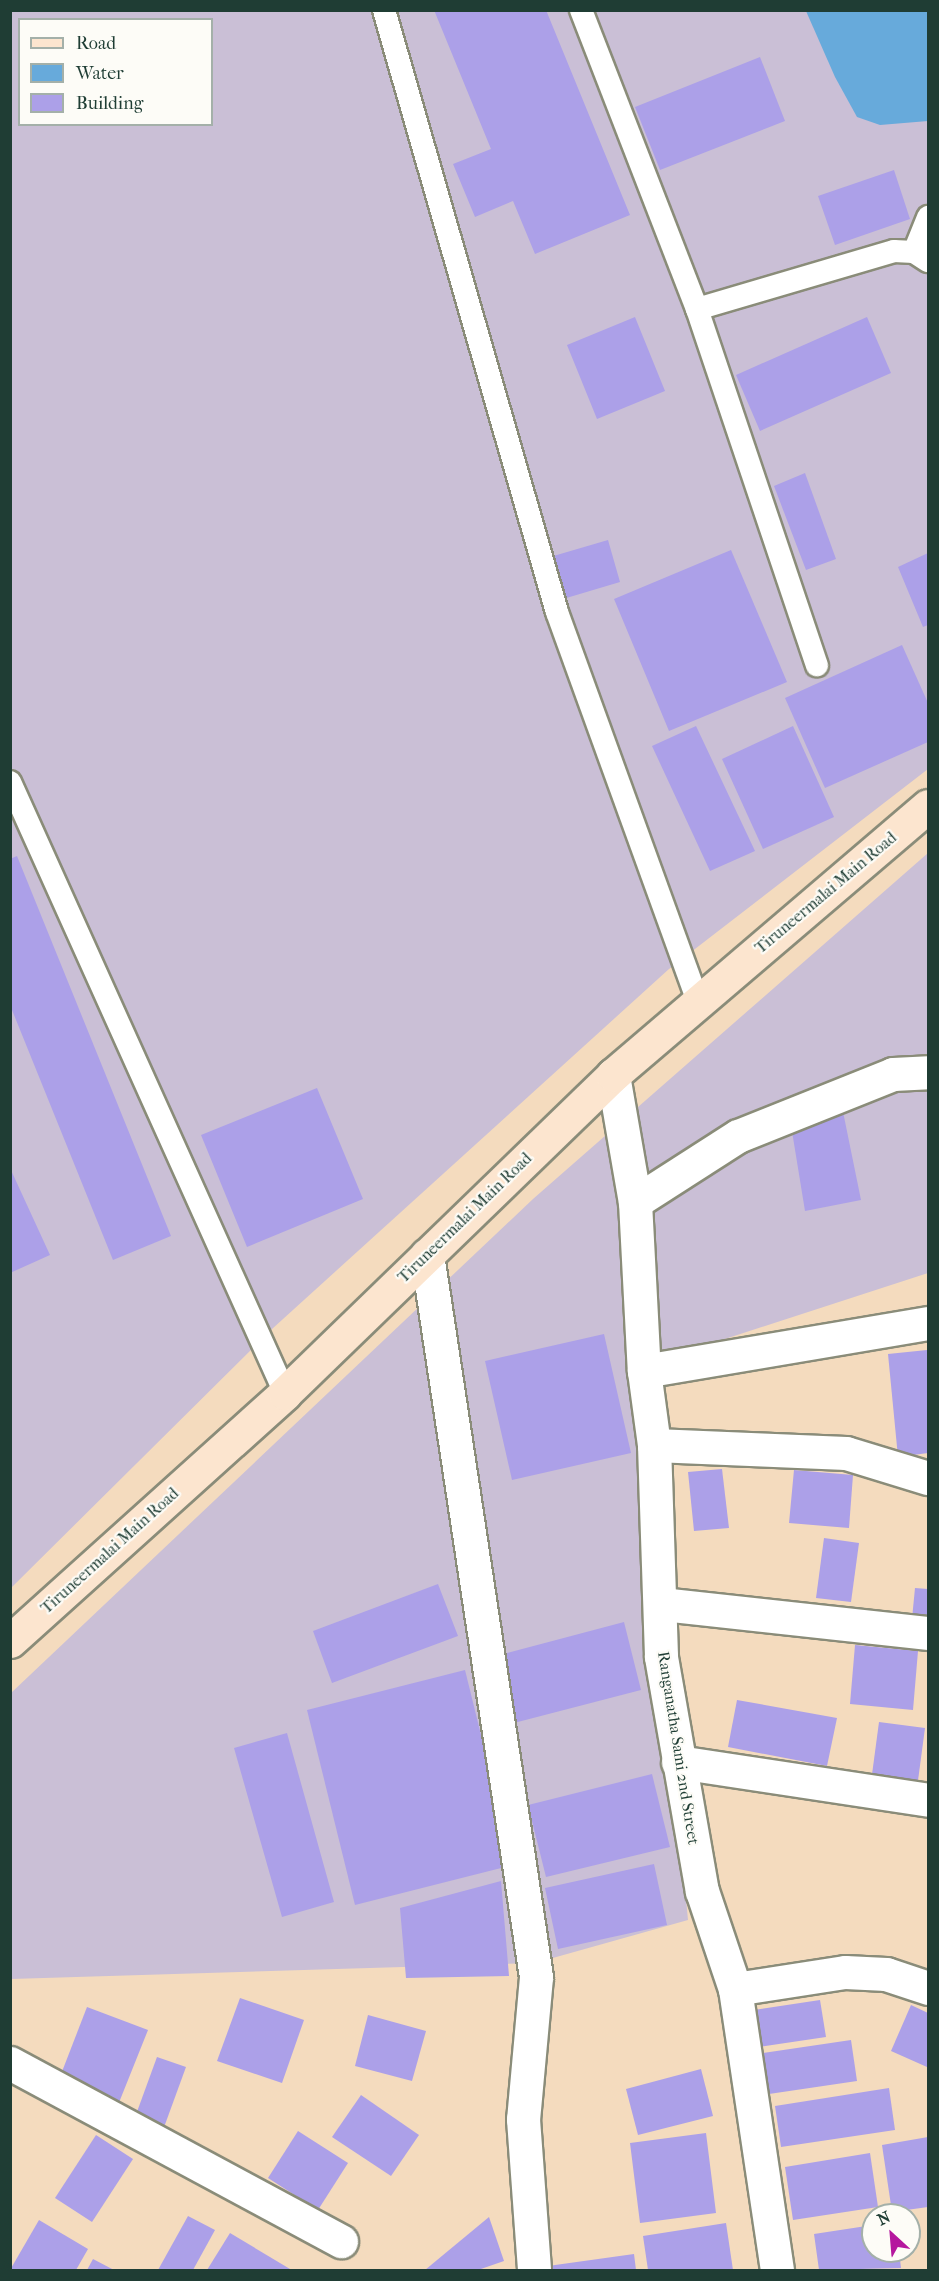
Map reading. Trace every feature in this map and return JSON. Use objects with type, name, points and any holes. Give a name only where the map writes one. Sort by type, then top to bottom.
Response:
[{"type":"main road","name":"Tiruneermalai Main Road","points":[[10,1641],[285,1393],[612,1075],[928,806]]},
{"type":"street","points":[[635,1202],[738,1136],[893,1074],[928,1072]]},
{"type":"street","name":"Ranganatha Sami 2nd Street","points":[[612,1075],[635,1202],[644,1371],[654,1445],[661,1657],[702,1891],[735,1989],[777,2271]]},
{"type":"street","points":[[427,1255],[536,1977],[524,2119],[534,2271]]},
{"type":"street","points":[[644,1371],[928,1323]]},
{"type":"street","points":[[654,1445],[846,1453],[928,1478]]},
{"type":"street","points":[[661,1604],[928,1633]]},
{"type":"street","points":[[678,1762],[928,1800]]},
{"type":"street","points":[[735,1989],[845,1972],[886,1974],[928,1988]]},
{"type":"street","points":[[10,2062],[341,2241]]},
{"type":"lane","points":[[384,10],[557,612],[698,1002]]},
{"type":"lane","points":[[581,10],[697,309],[817,665]]},
{"type":"lane","points":[[697,309],[894,251],[921,256],[928,217]]},
{"type":"lane","points":[[10,782],[285,1393]]},
{"type":"shaded area","points":[[11,11],[928,11],[928,769],[669,969],[272,1329],[11,1588]]},
{"type":"shaded area","points":[[928,853],[928,1273],[636,1368],[688,1920],[535,1963],[11,1979],[11,1693],[533,1199]]},
{"type":"water","points":[[806,11],[928,11],[928,121],[880,125],[857,117],[835,77]]},
{"type":"building","points":[[434,10],[546,10],[630,215],[535,254],[513,201],[475,217],[453,164],[491,149]]},
{"type":"building","points":[[760,57],[785,121],[660,170],[635,107]]},
{"type":"building","points":[[894,170],[910,219],[835,245],[818,196]]},
{"type":"building","points":[[635,317],[665,391],[597,419],[567,345]]},
{"type":"building","points":[[867,317],[891,373],[760,431],[736,375]]},
{"type":"building","points":[[805,473],[836,559],[806,570],[774,486]]},
{"type":"building","points":[[608,540],[620,582],[563,599],[550,557]]},
{"type":"building","points":[[731,550],[787,682],[669,731],[614,599]]},
{"type":"building","points":[[928,553],[928,625],[923,627],[898,567]]},
{"type":"building","points":[[902,645],[928,703],[928,742],[825,788],[785,698]]},
{"type":"building","points":[[696,726],[755,851],[710,871],[652,746]]},
{"type":"building","points":[[793,726],[834,817],[763,849],[722,759]]},
{"type":"building","points":[[17,856],[171,1236],[113,1260],[10,1005],[10,859]]},
{"type":"building","points":[[317,1088],[363,1199],[247,1247],[201,1135]]},
{"type":"building","points":[[840,1097],[861,1200],[805,1211],[790,1119]]},
{"type":"building","points":[[10,1168],[50,1255],[10,1273]]},
{"type":"building","points":[[604,1334],[631,1453],[512,1480],[485,1361]]},
{"type":"building","points":[[927,1350],[928,1453],[898,1457],[888,1354]]},
{"type":"building","points":[[722,1469],[729,1528],[694,1531],[688,1472]]},
{"type":"building","points":[[794,1470],[853,1475],[849,1528],[789,1523]]},
{"type":"building","points":[[824,1538],[859,1543],[851,1602],[816,1598]]},
{"type":"building","points":[[438,1584],[458,1636],[332,1683],[313,1631]]},
{"type":"building","points":[[915,1588],[928,1589],[928,1631],[911,1629]]},
{"type":"building","points":[[624,1622],[641,1690],[510,1724],[492,1657]]},
{"type":"building","points":[[855,1645],[918,1651],[913,1710],[850,1704]]},
{"type":"building","points":[[465,1670],[513,1865],[355,1905],[307,1710]]},
{"type":"building","points":[[737,1700],[837,1718],[827,1766],[728,1747]]},
{"type":"building","points":[[879,1722],[925,1728],[917,1788],[871,1782]]},
{"type":"building","points":[[287,1733],[334,1902],[282,1917],[234,1748]]},
{"type":"building","points":[[652,1774],[670,1847],[546,1877],[528,1805]]},
{"type":"building","points":[[654,1864],[667,1925],[558,1949],[545,1888]]},
{"type":"building","points":[[501,1881],[509,1976],[406,1978],[400,1908]]},
{"type":"building","points":[[240,1998],[304,2020],[282,2083],[217,2061]]},
{"type":"building","points":[[820,2000],[826,2037],[752,2048],[747,2011]]},
{"type":"building","points":[[911,2005],[928,2013],[927,2067],[891,2051]]},
{"type":"building","points":[[87,2007],[148,2030],[118,2105],[58,2082]]},
{"type":"building","points":[[368,2015],[426,2031],[412,2081],[355,2066]]},
{"type":"building","points":[[851,2040],[857,2081],[769,2094],[763,2053]]},
{"type":"building","points":[[157,2057],[186,2067],[163,2130],[134,2120]]},
{"type":"building","points":[[701,2069],[713,2116],[638,2135],[626,2089]]},
{"type":"building","points":[[889,2088],[895,2130],[781,2147],[775,2106]]},
{"type":"building","points":[[361,2095],[419,2135],[391,2176],[332,2137]]},
{"type":"building","points":[[298,2131],[348,2163],[318,2210],[268,2178]]},
{"type":"building","points":[[706,2133],[716,2213],[640,2223],[630,2143]]},
{"type":"building","points":[[96,2135],[133,2159],[92,2222],[55,2198]]},
{"type":"building","points":[[928,2137],[928,2207],[921,2208],[921,2203],[891,2203],[882,2145]]},
{"type":"building","points":[[870,2153],[877,2203],[861,2203],[861,2210],[793,2220],[785,2167]]},
{"type":"building","points":[[188,2216],[215,2230],[193,2270],[158,2270]]},
{"type":"building","points":[[489,2217],[504,2261],[478,2270],[425,2270]]},
{"type":"building","points":[[39,2220],[88,2249],[76,2270],[10,2270]]},
{"type":"building","points":[[726,2223],[733,2270],[648,2270],[643,2236]]},
{"type":"building","points":[[861,2227],[861,2263],[900,2263],[901,2268],[819,2270],[814,2234]]},
{"type":"building","points":[[230,2233],[290,2269],[207,2270]]},
{"type":"building","points":[[634,2254],[636,2270],[549,2270],[548,2266]]},
{"type":"building","points":[[93,2259],[114,2270],[87,2270]]}]
